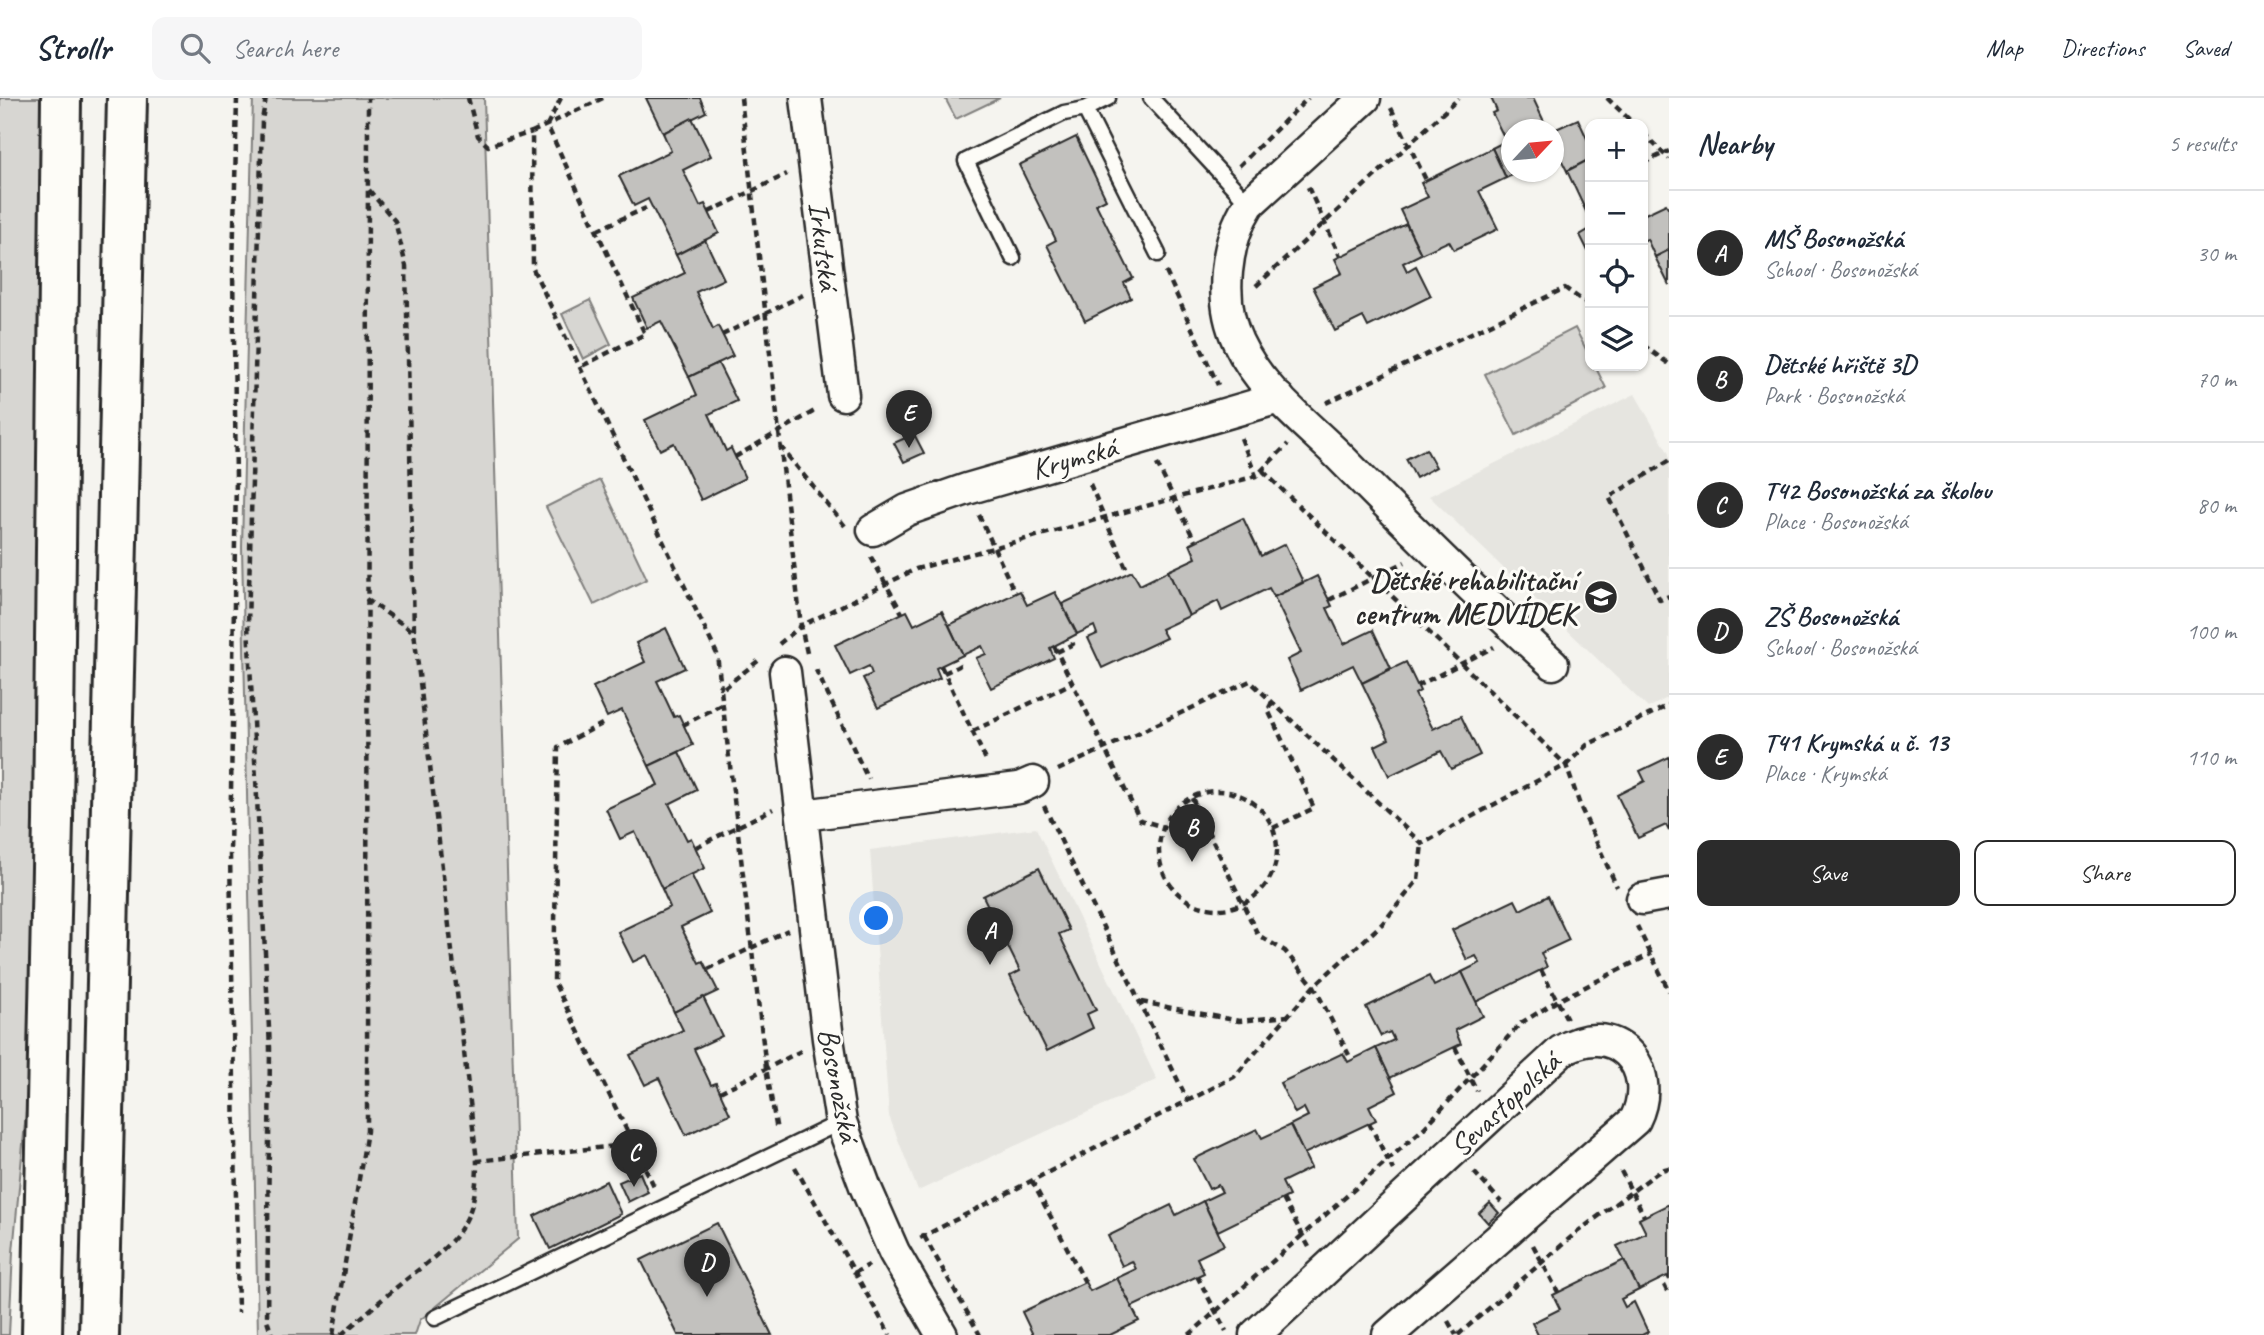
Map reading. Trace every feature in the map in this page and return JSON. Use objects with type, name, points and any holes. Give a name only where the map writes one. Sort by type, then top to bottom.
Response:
[{"type":"highway","points":[[43,1335],[53,835],[61,98]]},
{"type":"highway","points":[[99,1335],[127,98]]},
{"type":"street","name":"Irkutská","points":[[806,98],[843,395]]},
{"type":"street","points":[[1364,98],[1249,204],[1238,222],[1230,246],[1230,311],[1237,340],[1252,368],[1279,398],[1430,548],[1553,664]]},
{"type":"street","name":"Krymská","points":[[865,540],[907,510],[967,489],[1279,398]]},
{"type":"street","name":"Bosonožská","points":[[773,660],[801,806],[828,1040],[841,1122],[894,1252],[942,1335]]},
{"type":"street","points":[[801,806],[1019,788],[1032,782]]},
{"type":"street","name":"Sevastopolská","points":[[1255,1335],[1561,1051],[1578,1042],[1604,1039],[1619,1045],[1633,1059],[1641,1074],[1643,1092],[1640,1108],[1628,1128],[1388,1335]]},
{"type":"lane","points":[[1013,258],[966,162],[1064,113],[1085,109],[1108,98]]},
{"type":"lane","points":[[1151,98],[1249,204]]},
{"type":"lane","points":[[1085,109],[1158,254]]},
{"type":"lane","points":[[435,1318],[841,1122]]},
{"type":"path","points":[[237,98],[233,271],[236,478],[230,854],[238,1313]]},
{"type":"path","points":[[266,98],[262,120],[248,625],[270,1048],[267,1320],[272,1335]]},
{"type":"path","points":[[333,1335],[367,1131],[368,98]]},
{"type":"path","points":[[468,98],[478,135],[488,146],[532,132],[603,98]]},
{"type":"path","points":[[547,125],[561,98]]},
{"type":"path","points":[[741,98],[801,626],[806,649],[870,784]]},
{"type":"path","points":[[1227,181],[1308,98]]},
{"type":"path","points":[[1386,98],[1426,180]]},
{"type":"path","points":[[1249,292],[1459,98]]},
{"type":"path","points":[[1607,98],[1629,119]]},
{"type":"path","points":[[547,125],[646,334],[580,367]]},
{"type":"path","points":[[532,132],[533,269],[717,654],[766,1068],[776,1130],[782,1141]]},
{"type":"path","points":[[1648,137],[1666,152],[1669,159]]},
{"type":"path","points":[[1648,161],[1666,152]]},
{"type":"path","points":[[1297,161],[1340,256]]},
{"type":"path","points":[[709,212],[813,162]]},
{"type":"path","points":[[341,1335],[451,1245],[467,1219],[477,1192],[477,1161],[414,632],[405,266],[395,221],[368,188]]},
{"type":"path","points":[[597,230],[646,208]]},
{"type":"path","points":[[1158,254],[1220,391]]},
{"type":"path","points":[[722,335],[829,283]]},
{"type":"path","points":[[1319,406],[1565,288],[1585,302]]},
{"type":"path","points":[[1648,349],[1669,364]]},
{"type":"path","points":[[735,457],[843,395]]},
{"type":"path","points":[[1237,427],[1256,476]]},
{"type":"path","points":[[722,690],[773,660],[801,626],[916,569],[1256,476],[1297,434]]},
{"type":"path","points":[[1144,438],[1195,541]]},
{"type":"path","points":[[780,445],[865,540],[902,613]]},
{"type":"path","points":[[1078,458],[1128,572]]},
{"type":"path","points":[[1669,461],[1609,497],[1660,600],[1669,596]]},
{"type":"path","points":[[1263,471],[1566,765],[1581,808],[1641,902],[1651,954],[1669,990]]},
{"type":"path","points":[[967,489],[1015,593]]},
{"type":"path","points":[[1329,600],[1430,548]]},
{"type":"path","points":[[366,598],[414,632]]},
{"type":"path","points":[[1417,686],[1519,634]]},
{"type":"path","points":[[1070,638],[1073,644],[1055,649],[1104,748],[1140,820],[1164,827]]},
{"type":"path","points":[[944,673],[959,666],[955,659]]},
{"type":"path","points":[[941,666],[991,769]]},
{"type":"path","points":[[1188,1101],[1032,782],[1250,681],[1422,844]]},
{"type":"path","points":[[973,731],[1072,683]]},
{"type":"path","points":[[1272,702],[1268,710],[1314,808],[1273,828]]},
{"type":"path","points":[[683,725],[723,704]]},
{"type":"path","points":[[1422,844],[1566,765],[1587,745],[1669,705]]},
{"type":"path","points":[[602,724],[558,747],[554,982],[665,1208]]},
{"type":"path","points":[[1214,791],[1234,793],[1251,801],[1265,814],[1273,828],[1277,851],[1274,870],[1264,887],[1242,903],[1212,909],[1193,904],[1177,892],[1166,877],[1160,858],[1164,827],[1179,806],[1192,798],[1214,791]]},
{"type":"path","points":[[1192,798],[1258,935],[1284,951],[1314,986],[1349,1055]]},
{"type":"path","points":[[696,847],[737,826],[801,806]]},
{"type":"path","points":[[915,1241],[1234,1077],[1314,986],[1382,925],[1418,880],[1422,844]]},
{"type":"path","points":[[708,970],[814,918]]},
{"type":"path","points":[[1189,1335],[1424,1128],[1521,1023],[1557,1001],[1651,954]]},
{"type":"path","points":[[1541,970],[1578,1042]]},
{"type":"path","points":[[1140,1002],[1239,1021],[1289,1016]]},
{"type":"path","points":[[720,1092],[828,1040]]},
{"type":"path","points":[[1455,1047],[1460,1057]]},
{"type":"path","points":[[1369,1123],[1406,1196]]},
{"type":"path","points":[[477,1161],[634,1144]]},
{"type":"path","points":[[1606,1146],[1644,1216]]},
{"type":"path","points":[[790,1157],[890,1335]]},
{"type":"path","points":[[1458,1335],[1577,1232],[1661,1170],[1669,1168]]},
{"type":"path","points":[[1032,1181],[1085,1282]]},
{"type":"path","points":[[1283,1199],[1322,1273]]},
{"type":"path","points":[[924,1236],[980,1335]]},
{"type":"path","points":[[1197,1276],[1228,1335]]},
{"type":"path","points":[[1554,1283],[1558,1292]]},
{"type":"path","points":[[1664,1285],[1669,1295]]},
{"type":"shaded area","points":[[0,98],[61,98],[53,821],[13,1252],[9,1335],[0,1335]]},
{"type":"shaded area","points":[[253,98],[484,98],[518,1239],[420,1320],[415,1335],[258,1335],[242,547]]},
{"type":"shaded area","points":[[945,98],[1000,98],[956,119]]},
{"type":"shaded area","points":[[590,300],[611,344],[583,359],[562,314]]},
{"type":"shaded area","points":[[1575,328],[1585,347],[1585,371],[1598,371],[1606,388],[1516,435],[1485,374]]},
{"type":"shaded area","name":"Dětské rehabilitační centrum MEDVÍDEK","points":[[1635,394],[1669,454],[1669,697],[1648,708],[1429,496]]},
{"type":"shaded area","points":[[600,480],[647,579],[594,605],[546,507]]},
{"type":"shaded area","points":[[1036,828],[1157,1080],[918,1191],[889,1116],[870,850]]},
{"type":"building","points":[[646,98],[700,98],[706,112],[663,133]]},
{"type":"building","points":[[1491,98],[1533,98],[1543,119],[1501,119],[1501,131],[1492,113],[1497,111]]},
{"type":"building","points":[[692,118],[711,156],[683,170],[700,206],[705,204],[719,233],[676,255],[648,199],[634,206],[619,176],[671,151],[663,133]]},
{"type":"building","points":[[1578,119],[1585,134],[1585,162],[1567,171],[1564,165],[1564,125]]},
{"type":"building","points":[[1076,137],[1106,199],[1096,204],[1133,278],[1124,283],[1131,298],[1085,321],[1047,245],[1056,240],[1019,165]]},
{"type":"building","points":[[1501,144],[1501,167],[1492,148]]},
{"type":"building","points":[[1492,148],[1501,167],[1501,180],[1479,191],[1498,229],[1454,250],[1449,241],[1421,254],[1400,210],[1428,197],[1421,183]]},
{"type":"building","points":[[1585,162],[1585,209],[1567,171]]},
{"type":"building","points":[[1666,204],[1669,209],[1669,250],[1655,257],[1648,241],[1648,213]]},
{"type":"building","points":[[1406,224],[1421,254],[1403,263],[1407,271],[1416,266],[1431,296],[1368,327],[1363,317],[1335,331],[1313,287],[1342,273],[1335,259]]},
{"type":"building","points":[[1585,232],[1585,245],[1580,235]]},
{"type":"building","points":[[705,240],[724,279],[696,292],[713,329],[718,326],[733,356],[689,377],[661,321],[647,328],[633,298],[685,273],[676,255]]},
{"type":"building","points":[[1669,250],[1669,285],[1655,257]]},
{"type":"building","points":[[718,363],[737,401],[709,414],[726,451],[731,448],[745,478],[701,500],[674,443],[660,450],[645,420],[697,395],[689,377]]},
{"type":"building","points":[[914,434],[924,453],[904,462],[894,443]]},
{"type":"building","points":[[1426,449],[1436,467],[1416,478],[1406,459]]},
{"type":"building","points":[[1243,518],[1261,556],[1285,544],[1303,582],[1274,597],[1269,588],[1222,611],[1218,601],[1189,616],[1168,571],[1196,558],[1190,544]]},
{"type":"building","points":[[1132,571],[1140,585],[1168,571],[1189,616],[1161,629],[1166,638],[1102,668],[1088,638],[1097,634],[1094,626],[1077,634],[1062,604]]},
{"type":"building","points":[[1317,576],[1332,606],[1327,608],[1344,644],[1373,630],[1391,668],[1362,683],[1353,665],[1301,690],[1287,660],[1301,653],[1274,597]]},
{"type":"building","points":[[1020,591],[1027,605],[1055,592],[1077,634],[1050,648],[1054,658],[991,688],[976,658],[986,654],[982,646],[963,655],[949,625]]},
{"type":"building","points":[[907,611],[914,625],[942,611],[963,655],[936,668],[940,678],[878,708],[863,678],[872,674],[869,666],[850,675],[835,645]]},
{"type":"building","points":[[666,628],[685,668],[657,681],[674,717],[679,715],[693,745],[649,766],[622,710],[607,717],[593,687],[645,662],[636,643]]},
{"type":"building","points":[[1406,662],[1420,691],[1415,694],[1433,729],[1461,716],[1480,755],[1451,769],[1441,751],[1389,776],[1375,746],[1389,739],[1362,683]]},
{"type":"building","points":[[679,752],[697,790],[669,804],[687,840],[691,838],[705,868],[662,889],[635,832],[620,839],[606,809],[658,785],[649,766]]},
{"type":"building","points":[[1669,757],[1669,831],[1666,825],[1638,838],[1617,795],[1645,781],[1640,771]]},
{"type":"building","points":[[1039,868],[1069,930],[1059,934],[1096,1010],[1087,1014],[1093,1028],[1047,1051],[1010,976],[1020,971],[983,896]]},
{"type":"building","points":[[691,874],[710,913],[681,927],[699,963],[703,961],[718,991],[674,1012],[647,955],[633,962],[618,932],[670,907],[662,889]]},
{"type":"building","points":[[1548,896],[1569,940],[1541,953],[1547,967],[1476,1002],[1462,972],[1480,963],[1476,956],[1467,960],[1452,930],[1515,900],[1520,910]]},
{"type":"building","points":[[1462,972],[1483,1016],[1455,1030],[1461,1044],[1390,1078],[1376,1048],[1394,1040],[1390,1032],[1381,1036],[1366,1007],[1429,976],[1434,986]]},
{"type":"building","points":[[703,997],[722,1036],[694,1049],[711,1085],[716,1083],[730,1114],[686,1135],[659,1078],[645,1085],[630,1055],[683,1030],[674,1012]]},
{"type":"building","points":[[1376,1048],[1397,1092],[1369,1106],[1376,1120],[1304,1154],[1290,1125],[1308,1116],[1304,1108],[1295,1113],[1280,1083],[1343,1053],[1348,1062]]},
{"type":"building","points":[[1290,1125],[1311,1168],[1282,1182],[1289,1196],[1218,1231],[1203,1201],[1222,1192],[1218,1185],[1209,1189],[1194,1159],[1257,1129],[1262,1138]]},
{"type":"building","points":[[640,1173],[648,1192],[628,1202],[619,1182]]},
{"type":"building","points":[[606,1181],[621,1214],[550,1249],[534,1216]]},
{"type":"building","points":[[1203,1201],[1224,1245],[1197,1258],[1204,1273],[1132,1307],[1117,1278],[1136,1269],[1132,1261],[1122,1266],[1108,1236],[1171,1205],[1176,1215]]},
{"type":"building","points":[[1490,1203],[1499,1213],[1488,1223],[1479,1213]]},
{"type":"building","points":[[1669,1204],[1669,1280],[1667,1276],[1639,1290],[1617,1246],[1646,1233],[1639,1219]]},
{"type":"building","points":[[717,1223],[772,1335],[678,1335],[641,1260]]},
{"type":"building","points":[[1624,1260],[1639,1290],[1621,1299],[1625,1307],[1634,1302],[1648,1332],[1642,1335],[1538,1335],[1532,1323],[1560,1309],[1553,1295]]},
{"type":"building","points":[[1117,1278],[1139,1321],[1110,1335],[1033,1335],[1022,1312],[1085,1282],[1090,1291]]},
{"type":"place","name":"T41 Krymská u č. 13","points":[[909,448]]},
{"type":"place","name":"Dětské rehabilitační centrum MEDVÍDEK","points":[[1601,597]]},
{"type":"place","name":"Dětské hřiště 3D","points":[[1192,862]]},
{"type":"place","name":"MŠ Bosonožská","points":[[990,965]]},
{"type":"place","name":"T42 Bosonožská za školou","points":[[634,1187]]},
{"type":"place","name":"ZŠ Bosonožská","points":[[707,1297]]}]
